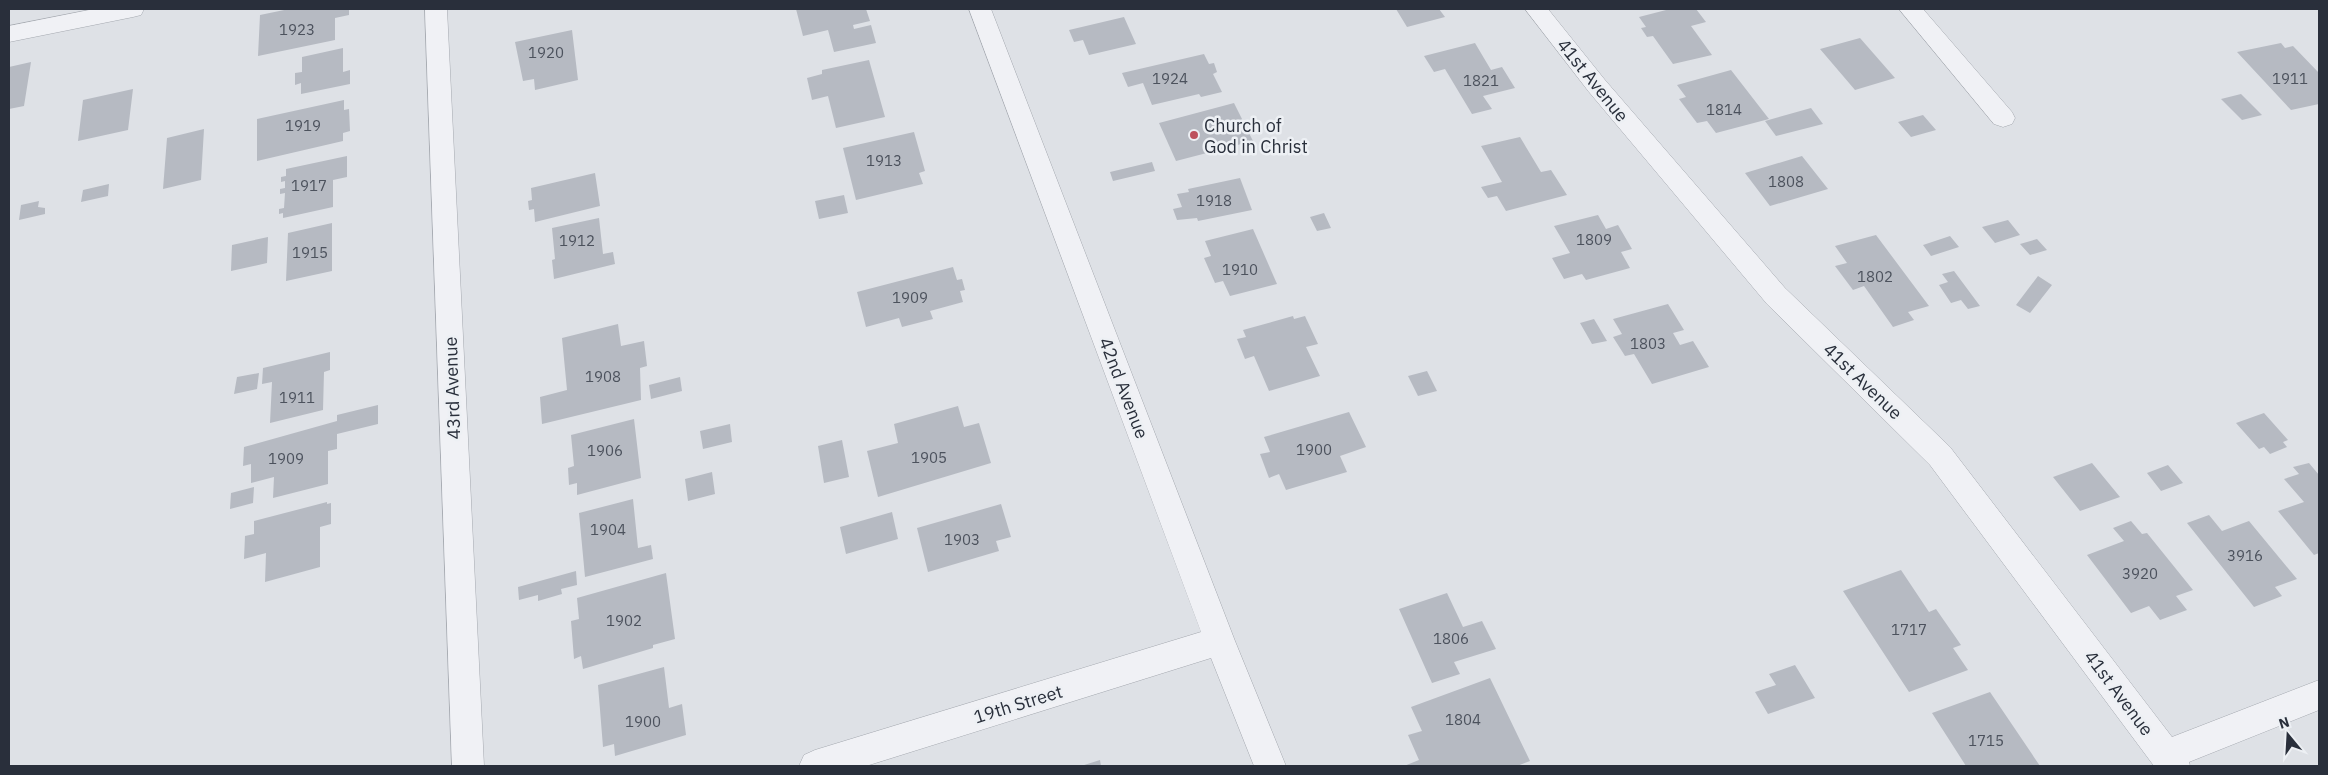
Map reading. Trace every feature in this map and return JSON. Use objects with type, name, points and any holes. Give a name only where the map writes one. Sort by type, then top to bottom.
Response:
[{"type":"street","points":[[9,34],[133,9]]},
{"type":"street","name":"43rd Avenue","points":[[436,9],[468,766]]},
{"type":"street","name":"42nd Avenue","points":[[980,9],[1220,641],[1270,766]]},
{"type":"street","name":"41st Avenue","points":[[1536,9],[1596,86],[1776,296],[1940,456],[2170,760]]},
{"type":"street","points":[[1910,9],[2003,118]]},
{"type":"street","name":"19th Street","points":[[816,766],[1220,641]]},
{"type":"street","points":[[2170,760],[2319,695]]},
{"type":"building","points":[[289,9],[349,9],[349,15],[335,18],[335,40],[258,56],[260,15]]},
{"type":"building","points":[[796,9],[866,9],[870,21],[853,25],[854,29],[871,25],[876,43],[834,52],[828,30],[803,36]]},
{"type":"building","points":[[1396,9],[1439,9],[1445,17],[1407,27]]},
{"type":"building","points":[[1670,9],[1696,9],[1706,22],[1691,26],[1712,55],[1673,64],[1653,36],[1647,37],[1641,28],[1646,27],[1639,17]]},
{"type":"building","points":[[1124,17],[1136,44],[1089,55],[1083,40],[1074,42],[1069,30]]},
{"type":"building","points":[[572,30],[578,80],[535,90],[534,79],[523,81],[515,42]]},
{"type":"building","points":[[1860,38],[1895,78],[1855,90],[1820,49]]},
{"type":"building","points":[[1475,43],[1491,70],[1502,67],[1515,88],[1483,96],[1492,109],[1472,114],[1445,69],[1434,72],[1424,56]]},
{"type":"building","points":[[2281,43],[2285,48],[2293,46],[2319,73],[2319,104],[2291,110],[2237,52]]},
{"type":"building","points":[[343,48],[343,72],[350,70],[350,84],[301,94],[301,83],[295,85],[295,73],[302,72],[302,57]]},
{"type":"building","points":[[1204,54],[1209,64],[1214,63],[1217,72],[1213,74],[1222,92],[1201,97],[1199,94],[1152,105],[1143,83],[1128,87],[1122,73]]},
{"type":"building","points":[[869,60],[885,117],[836,128],[828,96],[812,100],[807,78],[822,74],[822,70]]},
{"type":"building","points":[[31,62],[24,106],[9,109],[9,67]]},
{"type":"building","points":[[1731,70],[1769,119],[1716,133],[1707,121],[1697,123],[1679,99],[1686,97],[1677,85]]},
{"type":"building","points":[[133,89],[128,130],[78,141],[83,100]]},
{"type":"building","points":[[2241,94],[2262,115],[2242,120],[2221,99]]},
{"type":"building","points":[[344,100],[344,110],[349,109],[350,131],[343,133],[343,141],[257,161],[257,119]]},
{"type":"building","points":[[1234,103],[1253,141],[1176,161],[1159,123]]},
{"type":"building","points":[[1811,108],[1823,124],[1776,136],[1765,121]]},
{"type":"building","points":[[1923,115],[1936,130],[1911,137],[1898,122]]},
{"type":"building","points":[[204,129],[201,180],[163,189],[167,138]]},
{"type":"building","points":[[914,132],[925,171],[919,173],[923,184],[856,200],[843,148]]},
{"type":"building","points":[[1520,137],[1541,172],[1551,170],[1567,195],[1506,211],[1497,196],[1488,198],[1481,187],[1502,182],[1481,146]]},
{"type":"building","points":[[347,156],[347,177],[333,180],[333,207],[283,218],[283,213],[279,214],[279,209],[284,208],[285,193],[280,194],[280,189],[285,188],[285,181],[281,182],[281,177],[286,176],[286,169]]},
{"type":"building","points":[[1802,156],[1828,189],[1770,206],[1745,173]]},
{"type":"building","points":[[1152,162],[1155,171],[1113,181],[1110,172]]},
{"type":"building","points":[[595,173],[600,206],[535,222],[534,209],[529,210],[528,201],[532,200],[531,188]]},
{"type":"building","points":[[1240,178],[1252,210],[1198,221],[1197,218],[1177,220],[1173,209],[1182,207],[1177,194],[1189,192],[1188,189]]},
{"type":"building","points":[[109,184],[108,196],[81,202],[83,190]]},
{"type":"building","points":[[844,195],[848,213],[819,219],[815,201]]},
{"type":"building","points":[[39,201],[38,207],[45,208],[45,214],[19,220],[21,205]]},
{"type":"building","points":[[1324,213],[1331,228],[1317,231],[1310,217]]},
{"type":"building","points":[[1598,215],[1606,229],[1618,225],[1632,249],[1621,252],[1630,268],[1586,280],[1582,274],[1564,279],[1552,258],[1570,253],[1554,226]]},
{"type":"building","points":[[599,218],[603,254],[613,252],[615,264],[554,279],[552,260],[555,259],[552,228]]},
{"type":"building","points":[[2008,220],[2020,235],[1995,243],[1982,227]]},
{"type":"building","points":[[332,223],[332,271],[286,281],[288,233]]},
{"type":"building","points":[[1253,229],[1277,284],[1230,296],[1223,281],[1215,283],[1204,258],[1211,256],[1205,241]]},
{"type":"building","points":[[1876,235],[1929,306],[1908,312],[1914,320],[1893,327],[1864,286],[1853,290],[1835,266],[1847,263],[1835,246]]},
{"type":"building","points":[[1950,236],[1959,247],[1931,256],[1923,245]]},
{"type":"building","points":[[268,237],[267,263],[231,271],[232,245]]},
{"type":"building","points":[[2037,239],[2047,250],[2030,255],[2020,244]]},
{"type":"building","points":[[953,267],[957,280],[962,279],[965,290],[960,291],[963,302],[930,311],[933,319],[902,327],[899,318],[866,327],[857,292]]},
{"type":"building","points":[[1954,271],[1980,306],[1968,309],[1961,300],[1951,303],[1939,285],[1948,282],[1942,274]]},
{"type":"building","points":[[2038,276],[2052,285],[2030,313],[2016,305]]},
{"type":"building","points":[[1668,304],[1684,330],[1673,333],[1680,345],[1693,341],[1709,367],[1652,384],[1634,354],[1625,356],[1613,337],[1622,334],[1613,319]]},
{"type":"building","points":[[1293,316],[1294,319],[1305,316],[1318,344],[1306,347],[1320,376],[1269,391],[1254,356],[1245,359],[1237,339],[1246,337],[1243,330]]},
{"type":"building","points":[[1594,319],[1607,341],[1592,344],[1580,323]]},
{"type":"building","points":[[618,324],[621,346],[644,341],[647,366],[640,368],[641,400],[542,424],[540,397],[567,390],[562,338]]},
{"type":"building","points":[[330,352],[330,370],[324,372],[323,410],[270,423],[272,382],[262,384],[263,368]]},
{"type":"building","points":[[1427,371],[1437,391],[1418,396],[1408,376]]},
{"type":"building","points":[[259,373],[257,389],[234,394],[237,377]]},
{"type":"building","points":[[680,377],[682,391],[651,399],[649,385]]},
{"type":"building","points":[[378,405],[378,424],[337,434],[337,449],[328,451],[328,484],[273,498],[274,477],[251,483],[251,464],[243,466],[244,447],[337,421],[337,415]]},
{"type":"building","points":[[958,406],[964,427],[979,423],[991,463],[878,497],[867,451],[898,443],[894,424]]},
{"type":"building","points":[[1349,412],[1366,447],[1340,456],[1347,472],[1286,490],[1279,474],[1269,478],[1260,454],[1270,452],[1264,437]]},
{"type":"building","points":[[2264,413],[2288,440],[2283,442],[2287,447],[2270,454],[2264,447],[2259,449],[2236,423]]},
{"type":"building","points":[[634,419],[641,478],[577,495],[577,483],[569,485],[568,468],[574,466],[571,435]]},
{"type":"building","points":[[730,424],[732,442],[703,449],[700,431]]},
{"type":"building","points":[[842,440],[849,477],[824,483],[818,446]]},
{"type":"building","points":[[2092,463],[2120,497],[2080,511],[2053,477]]},
{"type":"building","points":[[2309,463],[2319,475],[2319,553],[2314,555],[2278,511],[2304,502],[2284,479],[2299,474],[2293,467]]},
{"type":"building","points":[[2168,465],[2183,483],[2161,491],[2147,473]]},
{"type":"building","points":[[712,472],[715,494],[688,501],[685,479]]},
{"type":"building","points":[[254,487],[253,503],[230,509],[231,493]]},
{"type":"building","points":[[633,499],[638,548],[651,545],[653,559],[585,577],[579,513]]},
{"type":"building","points":[[327,502],[327,504],[331,503],[331,524],[320,527],[320,567],[265,582],[266,553],[244,559],[245,536],[254,534],[254,521]]},
{"type":"building","points":[[1001,504],[1011,537],[996,541],[999,551],[928,572],[917,528]]},
{"type":"building","points":[[892,512],[898,539],[846,554],[840,527]]},
{"type":"building","points":[[2209,515],[2222,531],[2249,521],[2297,579],[2275,587],[2282,596],[2254,607],[2187,523]]},
{"type":"building","points":[[2131,521],[2142,534],[2147,533],[2193,590],[2176,596],[2187,610],[2160,620],[2149,606],[2131,613],[2087,555],[2124,541],[2113,528]]},
{"type":"building","points":[[1901,570],[1929,612],[1936,609],[1961,645],[1953,648],[1968,670],[1909,692],[1843,591]]},
{"type":"building","points":[[576,571],[577,585],[561,589],[562,594],[538,601],[538,595],[519,600],[518,587]]},
{"type":"building","points":[[666,573],[675,639],[653,645],[653,648],[583,669],[581,656],[574,659],[571,621],[579,619],[577,598]]},
{"type":"building","points":[[1447,593],[1463,627],[1482,621],[1496,649],[1454,662],[1460,674],[1432,683],[1399,609]]},
{"type":"building","points":[[1795,665],[1815,698],[1768,714],[1755,692],[1776,685],[1769,674]]},
{"type":"building","points":[[664,667],[669,708],[682,704],[686,735],[615,756],[614,744],[603,747],[598,685]]},
{"type":"building","points":[[1490,678],[1530,761],[1517,766],[1404,766],[1419,760],[1408,735],[1422,731],[1411,707]]},
{"type":"building","points":[[1990,692],[2040,766],[1966,766],[1932,713]]},
{"type":"building","points":[[1100,760],[1101,766],[1081,766]]},
{"type":"place","name":"Church of God in Christ","points":[[1194,135]]}]
